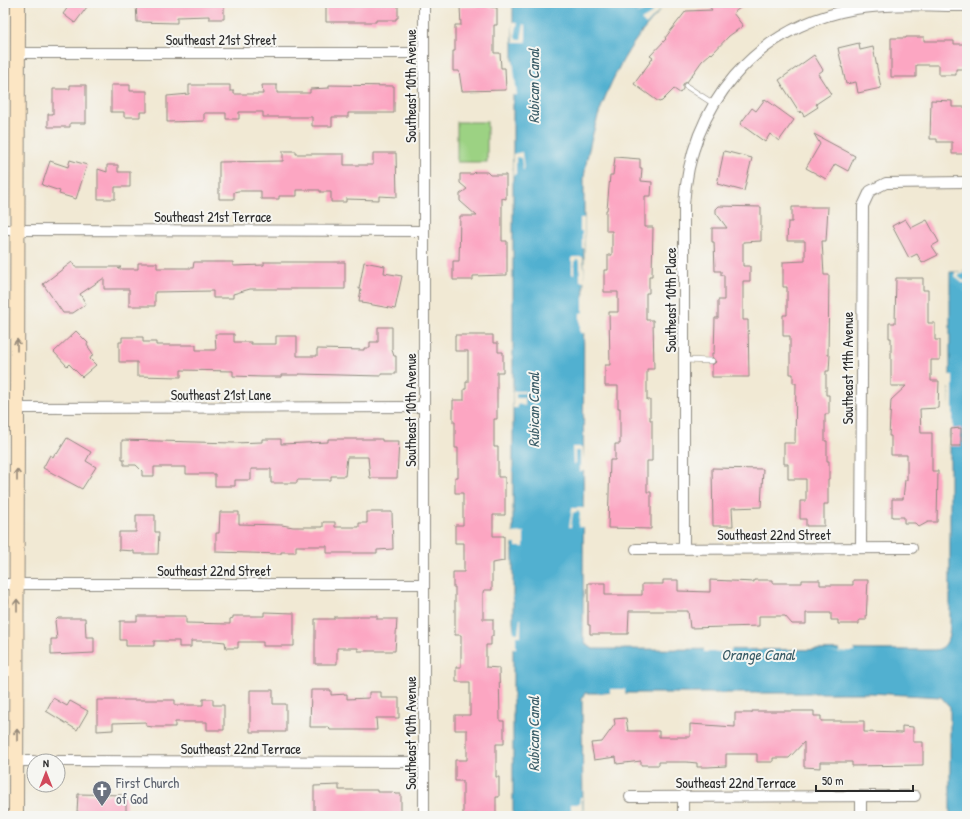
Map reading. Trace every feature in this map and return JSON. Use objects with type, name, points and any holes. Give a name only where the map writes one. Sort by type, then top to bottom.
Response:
[{"type":"main road","points":[[16,816],[16,761],[10,671],[10,584],[17,408],[18,3]]},
{"type":"street","name":"Southeast 10th Avenue","points":[[424,3],[424,816]]},
{"type":"street","name":"Southeast 10th Place","points":[[684,548],[686,183],[692,151],[714,104],[742,68],[755,55],[780,38],[815,20],[831,15],[877,7],[967,6]]},
{"type":"street","name":"Southeast 21st Street","points":[[18,53],[424,53]]},
{"type":"street","name":"Southeast 11th Avenue","points":[[861,548],[862,212],[864,200],[870,191],[880,185],[892,182],[967,182]]},
{"type":"street","name":"Southeast 21st Terrace","points":[[3,230],[424,231]]},
{"type":"street","name":"Southeast 21st Lane","points":[[17,408],[424,408]]},
{"type":"street","name":"Southeast 22nd Street","points":[[636,549],[912,548]]},
{"type":"street","name":"Southeast 22nd Street","points":[[10,584],[424,584]]},
{"type":"street","points":[[16,761],[26,761]]},
{"type":"street","name":"Southeast 22nd Terrace","points":[[66,761],[424,762]]},
{"type":"street","points":[[683,796],[683,816]]},
{"type":"street","points":[[861,796],[861,816]]},
{"type":"street","name":"Southeast 22nd Terrace","points":[[630,797],[915,796]]},
{"type":"lane","points":[[686,86],[714,104]]},
{"type":"lane","points":[[684,360],[712,360]]},
{"type":"green space","points":[[457,122],[487,122],[487,162],[457,162]]},
{"type":"water","points":[[513,3],[666,3],[637,39],[615,75],[595,125],[584,178],[583,636],[586,644],[593,649],[935,650],[940,649],[946,644],[950,624],[950,272],[967,272],[967,816],[950,816],[950,707],[941,697],[871,693],[585,693],[582,699],[583,816],[513,816]]},
{"type":"pier","points":[[654,3],[668,3],[662,11],[660,10],[646,25],[641,20],[651,14],[653,11],[652,8],[637,14],[636,13]]},
{"type":"pier","points":[[512,22],[518,22],[515,37],[518,40],[521,40],[524,24],[526,25],[526,42],[514,42]]},
{"type":"pier","points":[[511,60],[513,60],[517,95],[512,95]]},
{"type":"pier","points":[[522,152],[524,170],[521,158],[516,157],[516,174],[513,175],[513,154]]},
{"type":"pier","points":[[580,218],[584,218],[584,248],[582,248]]},
{"type":"pier","points":[[572,257],[583,257],[585,281],[580,281],[580,262],[577,259],[574,262],[574,274],[572,274]]},
{"type":"pier","points":[[955,272],[967,272],[967,274],[964,273],[958,276],[962,280],[967,281],[967,283],[962,283],[955,276]]},
{"type":"pier","points":[[583,298],[585,298],[585,333],[580,333],[580,313],[583,312]]},
{"type":"pier","points":[[948,375],[953,375],[953,446],[950,446],[950,431],[948,431],[950,387],[948,387]]},
{"type":"pier","points":[[513,391],[525,391],[525,393],[516,393],[516,398],[525,398],[525,406],[517,404],[518,408],[513,408]]},
{"type":"pier","points":[[572,447],[583,447],[585,471],[580,471],[580,451],[575,451],[575,464],[573,464]]},
{"type":"pier","points":[[572,508],[585,508],[585,527],[578,527],[580,514],[578,511],[573,513],[571,527],[569,527]]},
{"type":"pier","points":[[524,532],[524,547],[516,547],[516,544],[511,544],[511,533]]},
{"type":"pier","points":[[520,619],[521,636],[516,636],[516,648],[511,648],[512,621],[514,632],[518,633]]},
{"type":"pier","points":[[704,647],[731,649],[731,652],[704,652]]},
{"type":"pier","points":[[840,647],[854,647],[854,652],[826,653],[839,652]]},
{"type":"pier","points":[[610,689],[625,689],[625,695],[599,695],[599,693],[610,693]]},
{"type":"pier","points":[[580,797],[582,797],[583,816],[580,816],[580,813],[574,813],[574,816],[571,816],[571,804],[579,804]]},
{"type":"building","points":[[71,3],[90,3],[75,23],[63,14]]},
{"type":"building","points":[[136,3],[224,3],[224,19],[209,19],[209,16],[177,17],[177,23],[137,22]]},
{"type":"building","points":[[326,3],[398,3],[398,18],[396,18],[396,20],[376,20],[376,22],[326,22]]},
{"type":"building","points":[[707,3],[747,3],[733,13],[743,26],[729,36],[712,54],[711,53],[702,61],[687,82],[683,84],[683,89],[680,93],[674,89],[662,101],[659,102],[634,84],[653,58],[650,56],[666,39],[665,38],[686,11],[712,10]]},
{"type":"building","points":[[486,6],[497,8],[497,25],[494,25],[494,53],[500,53],[501,68],[505,68],[506,90],[462,91],[459,71],[453,71],[455,25],[461,25],[460,7]]},
{"type":"building","points":[[924,37],[924,41],[954,41],[954,44],[967,44],[967,69],[956,69],[956,75],[939,75],[939,65],[916,65],[916,77],[891,77],[891,38]]},
{"type":"building","points":[[859,43],[860,50],[873,47],[881,88],[858,93],[856,82],[846,84],[838,48]]},
{"type":"building","points":[[814,55],[823,70],[818,74],[831,94],[816,104],[818,107],[804,116],[801,111],[800,113],[779,80]]},
{"type":"building","points":[[70,85],[86,85],[86,123],[70,123],[70,127],[48,127],[48,114],[53,114],[53,89],[70,89]]},
{"type":"building","points":[[111,85],[130,85],[130,91],[147,91],[147,112],[140,112],[140,117],[124,117],[124,112],[111,112]]},
{"type":"building","points":[[189,85],[230,85],[230,91],[234,91],[234,94],[263,94],[262,85],[277,85],[277,93],[310,93],[310,89],[329,88],[329,85],[394,86],[394,113],[348,113],[348,117],[332,117],[332,126],[312,126],[312,117],[263,117],[263,112],[239,112],[239,119],[226,119],[226,113],[204,113],[204,121],[167,122],[167,96],[189,94]]},
{"type":"building","points":[[765,99],[794,120],[779,141],[770,134],[765,142],[740,124],[752,108],[756,111]]},
{"type":"building","points":[[931,100],[952,101],[952,107],[967,107],[967,154],[952,154],[952,142],[937,142],[937,139],[930,139]]},
{"type":"building","points":[[814,134],[855,156],[848,171],[835,164],[826,179],[806,168],[820,144]]},
{"type":"building","points":[[283,151],[296,151],[296,154],[344,154],[344,165],[373,165],[373,153],[396,153],[397,197],[379,196],[379,200],[346,199],[346,202],[331,202],[331,192],[320,192],[320,190],[297,190],[297,196],[279,196],[279,199],[261,199],[261,191],[238,191],[234,192],[234,199],[219,199],[219,162],[283,161]]},
{"type":"building","points":[[724,151],[752,158],[744,191],[717,184]]},
{"type":"building","points":[[615,157],[640,159],[640,168],[642,168],[641,181],[652,182],[651,196],[645,196],[645,227],[653,227],[652,276],[649,276],[649,293],[646,293],[646,320],[653,320],[654,369],[647,369],[647,400],[650,400],[650,420],[652,420],[652,461],[647,461],[647,492],[651,492],[651,529],[608,528],[610,460],[615,460],[615,444],[620,444],[620,408],[618,408],[618,386],[605,386],[605,365],[610,365],[609,312],[618,312],[618,292],[604,292],[604,270],[608,270],[608,255],[612,255],[612,231],[606,231],[606,210],[610,175],[613,175]]},
{"type":"building","points":[[70,160],[87,165],[76,199],[59,194],[60,191],[42,185],[50,161],[68,167]]},
{"type":"building","points":[[107,165],[118,165],[118,172],[130,172],[130,187],[115,187],[115,199],[98,199],[98,169],[107,172]]},
{"type":"building","points":[[475,172],[487,172],[490,175],[506,175],[506,199],[502,198],[502,241],[507,241],[507,275],[473,276],[473,280],[453,280],[453,261],[459,261],[460,216],[477,216],[460,201],[460,194],[467,189],[460,183],[460,174],[473,174]]},
{"type":"building","points":[[719,206],[761,207],[761,241],[743,242],[743,266],[750,266],[750,281],[743,281],[743,320],[748,320],[749,377],[712,377],[712,365],[716,362],[712,357],[712,353],[714,353],[715,318],[718,318],[718,300],[724,300],[724,275],[721,275],[721,271],[715,271],[712,228],[727,228],[716,213],[716,209]]},
{"type":"building","points":[[792,207],[828,207],[826,241],[822,241],[824,275],[829,275],[828,355],[830,355],[829,371],[826,371],[826,395],[829,395],[829,414],[825,414],[825,441],[827,441],[829,479],[828,504],[824,504],[824,526],[806,526],[806,519],[800,519],[800,501],[806,501],[806,479],[788,479],[788,464],[784,464],[784,443],[795,443],[796,383],[793,383],[793,374],[790,374],[790,336],[783,336],[783,315],[787,315],[787,287],[783,287],[783,262],[805,261],[805,241],[787,241],[788,222],[792,222]]},
{"type":"building","points":[[905,219],[911,228],[927,220],[939,242],[932,246],[938,255],[922,263],[917,254],[909,258],[892,226]]},
{"type":"building","points":[[72,262],[75,267],[121,267],[118,269],[138,269],[138,263],[157,263],[157,268],[193,268],[194,262],[233,262],[233,266],[264,265],[264,262],[345,262],[345,289],[250,289],[233,294],[233,298],[213,298],[213,291],[155,292],[155,306],[129,306],[129,289],[104,289],[104,278],[80,294],[86,304],[73,313],[63,313],[43,284]]},
{"type":"building","points":[[364,262],[385,266],[384,273],[402,276],[395,309],[362,303],[363,301],[359,301],[361,289],[359,289]]},
{"type":"building","points":[[896,278],[923,278],[923,290],[928,290],[928,323],[935,323],[935,340],[940,340],[940,360],[931,360],[931,381],[939,381],[938,408],[920,409],[921,433],[932,433],[932,471],[938,471],[937,522],[928,522],[919,527],[915,523],[904,523],[904,517],[892,517],[892,499],[903,499],[905,480],[907,480],[907,455],[891,455],[891,436],[889,436],[891,400],[906,386],[891,386],[891,338],[889,338],[889,323],[895,323]]},
{"type":"building","points":[[378,327],[392,327],[392,350],[394,356],[396,356],[396,374],[381,374],[381,376],[299,374],[281,375],[281,377],[262,377],[233,376],[233,371],[181,370],[181,377],[137,376],[137,362],[119,362],[119,342],[122,342],[122,337],[143,337],[143,342],[156,342],[156,345],[196,345],[196,350],[216,350],[215,334],[234,334],[234,342],[251,342],[251,344],[276,344],[276,336],[297,336],[297,356],[317,356],[317,349],[364,350],[364,348],[370,348],[370,342],[378,342]]},
{"type":"building","points":[[76,331],[88,343],[87,345],[93,354],[90,359],[96,365],[82,377],[69,364],[67,366],[54,352]]},
{"type":"building","points":[[455,335],[493,335],[493,343],[498,343],[498,352],[503,352],[503,372],[497,372],[497,419],[494,419],[494,447],[498,447],[498,477],[505,477],[505,515],[493,515],[493,536],[504,536],[504,561],[492,563],[492,590],[484,590],[483,592],[483,619],[493,619],[493,636],[491,636],[491,645],[486,645],[486,667],[499,668],[500,721],[504,721],[504,744],[496,744],[496,777],[499,777],[499,797],[496,797],[496,816],[463,816],[463,781],[455,781],[455,760],[467,760],[467,730],[455,730],[455,715],[470,715],[470,682],[456,682],[456,667],[461,667],[461,635],[455,635],[455,587],[453,587],[453,572],[464,572],[464,543],[455,543],[455,525],[463,525],[463,493],[455,493],[455,477],[458,477],[458,448],[455,448],[453,400],[464,400],[464,389],[466,389],[466,382],[468,382],[468,351],[455,351]]},
{"type":"building","points":[[961,428],[961,446],[951,446],[951,429]]},
{"type":"building","points":[[67,438],[91,452],[86,461],[96,467],[82,489],[43,468],[50,455],[53,457],[55,453],[57,454]]},
{"type":"building","points":[[262,439],[281,439],[281,444],[328,442],[328,439],[382,439],[382,441],[399,441],[397,478],[370,478],[368,457],[347,457],[345,476],[331,476],[331,480],[297,480],[297,483],[271,483],[271,469],[251,469],[251,480],[235,480],[235,486],[215,486],[215,474],[186,474],[186,467],[154,467],[154,476],[142,476],[142,471],[136,465],[124,465],[124,459],[122,459],[122,440],[233,443],[262,442]]},
{"type":"building","points":[[712,468],[763,469],[761,507],[732,508],[733,526],[713,526]]},
{"type":"building","points":[[220,512],[239,512],[239,524],[323,527],[323,522],[335,522],[335,527],[359,527],[359,523],[367,523],[367,512],[392,512],[393,549],[377,550],[377,553],[327,553],[327,546],[296,546],[296,552],[281,552],[281,554],[216,552],[216,533],[219,533]]},
{"type":"building","points":[[136,515],[155,515],[155,532],[159,532],[158,554],[134,554],[134,551],[119,550],[119,532],[136,532]]},
{"type":"building","points":[[663,580],[678,580],[678,591],[710,592],[710,580],[754,582],[754,580],[773,580],[773,583],[802,583],[802,580],[820,580],[820,585],[853,585],[853,580],[868,580],[866,620],[859,620],[859,624],[838,624],[838,620],[831,620],[831,613],[806,613],[806,624],[792,624],[785,616],[759,616],[759,626],[690,628],[688,611],[629,611],[628,634],[590,634],[590,625],[588,625],[588,583],[605,583],[605,595],[642,595],[642,584],[663,584]]},
{"type":"building","points":[[264,612],[294,613],[294,646],[263,646],[263,642],[238,642],[238,648],[226,648],[225,642],[191,641],[191,647],[179,647],[179,641],[154,641],[154,646],[126,646],[126,640],[120,640],[120,621],[137,621],[137,616],[186,616],[186,623],[230,624],[230,619],[233,618],[233,616],[264,616]]},
{"type":"building","points":[[377,616],[377,619],[397,619],[395,651],[358,651],[358,648],[337,648],[337,664],[315,664],[315,619],[334,619],[334,617]]},
{"type":"building","points":[[58,618],[85,618],[86,637],[94,637],[94,653],[51,655],[51,639],[57,639],[55,621]]},
{"type":"building","points":[[250,690],[273,690],[273,704],[286,704],[286,732],[250,732]]},
{"type":"building","points":[[311,690],[331,690],[331,695],[347,694],[347,699],[369,698],[369,692],[381,692],[381,698],[399,698],[399,718],[376,718],[377,730],[330,730],[329,727],[310,727]]},
{"type":"building","points":[[53,698],[67,706],[70,701],[88,711],[77,730],[46,711]]},
{"type":"building","points":[[203,699],[213,699],[213,705],[224,705],[224,730],[207,730],[207,722],[175,722],[175,727],[153,727],[146,726],[146,722],[113,723],[113,730],[97,731],[97,700],[175,700],[175,705],[203,705]]},
{"type":"building","points":[[752,711],[814,711],[814,716],[821,716],[821,721],[864,721],[864,732],[902,733],[902,726],[913,727],[913,742],[923,742],[923,765],[852,766],[852,762],[820,762],[820,768],[804,767],[804,742],[789,758],[773,758],[773,762],[757,762],[757,754],[726,754],[726,766],[708,767],[697,767],[697,763],[687,762],[659,762],[659,765],[641,765],[641,761],[617,764],[616,757],[594,760],[591,743],[602,742],[615,724],[614,719],[626,718],[628,731],[659,731],[659,737],[690,737],[690,724],[735,727],[735,713],[752,713]]},
{"type":"building","points":[[339,785],[339,790],[377,790],[377,792],[393,792],[395,794],[401,794],[401,816],[314,816],[314,786]]},
{"type":"building","name":"First Church of God","points":[[78,794],[126,795],[126,816],[79,816],[79,812],[77,812]]},
{"type":"place","name":"First Church of God","points":[[102,807]]},
{"type":"water label","name":"Rubican Canal","points":[[533,86]]},
{"type":"water label","name":"Rubican Canal","points":[[533,410]]},
{"type":"water label","name":"Orange Canal","points":[[758,654]]},
{"type":"water label","name":"Rubican Canal","points":[[533,734]]}]
